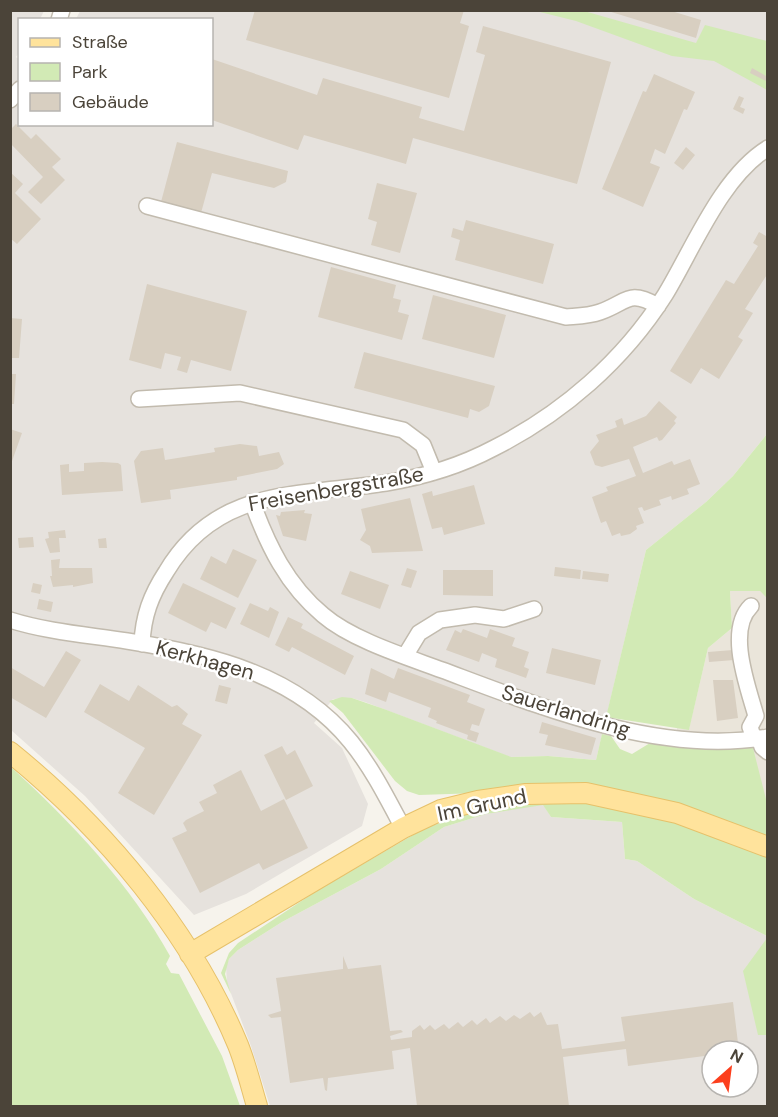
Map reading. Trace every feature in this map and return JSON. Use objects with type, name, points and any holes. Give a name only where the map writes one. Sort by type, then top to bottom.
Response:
[{"type":"main road","points":[[10,752],[66,802],[129,871],[190,954],[238,1047],[257,1107]]},
{"type":"main road","name":"Im Grund","points":[[190,954],[402,828],[441,810],[478,801],[526,794],[586,793],[677,813],[768,847]]},
{"type":"street","name":"Freisenbergstraße","points":[[142,644],[147,605],[170,564],[186,543],[219,517],[252,502],[286,493],[388,483],[434,472],[492,449],[534,426],[577,395],[631,341],[658,306],[724,191],[744,166],[768,148]]},
{"type":"street","points":[[147,206],[566,317],[601,312],[630,297],[643,297],[658,306]]},
{"type":"street","points":[[140,399],[240,393],[404,430],[423,445],[434,472]]},
{"type":"street","name":"Sauerlandring","points":[[252,502],[271,550],[299,593],[338,625],[405,656],[526,701],[604,726],[677,737],[762,742]]},
{"type":"street","points":[[751,606],[741,621],[738,637],[756,716]]},
{"type":"street","points":[[405,656],[419,633],[440,620],[475,615],[504,619],[534,609]]},
{"type":"street","name":"Kerkhagen","points":[[10,620],[142,644],[229,663],[254,672],[305,699],[352,743],[379,784],[402,828]]},
{"type":"street","points":[[762,742],[750,727],[768,703]]},
{"type":"shaded area","points":[[11,11],[44,11],[40,18],[18,18],[18,54],[16,57],[18,58],[18,126],[213,126],[213,18],[76,18],[80,11],[767,11],[767,434],[733,476],[706,502],[646,550],[596,760],[548,756],[510,757],[365,702],[352,698],[333,699],[314,723],[342,748],[368,804],[362,826],[246,894],[194,915],[85,796],[11,730]]},
{"type":"shaded area","points":[[730,591],[760,591],[768,598],[767,803],[676,746],[677,728],[689,729],[708,648],[732,628]]},
{"type":"shaded area","points":[[543,804],[551,817],[622,822],[625,859],[637,861],[694,899],[767,936],[758,1035],[767,1035],[767,1106],[270,1106],[251,1046],[227,983],[226,967],[229,959],[238,950],[282,922],[381,869],[444,827],[486,814]]},
{"type":"green space","points":[[536,11],[584,11],[696,43],[705,25],[767,41],[767,90],[714,61],[672,56],[576,21]]},
{"type":"green space","points":[[767,434],[767,598],[760,591],[730,591],[732,628],[708,648],[689,730],[606,717],[646,550],[706,502],[733,476]]},
{"type":"green space","points":[[342,697],[384,709],[511,757],[548,756],[596,760],[602,734],[611,736],[620,749],[632,754],[650,743],[753,748],[767,803],[767,840],[693,812],[480,793],[419,795],[407,791],[395,781],[343,713],[329,701]]},
{"type":"green space","points":[[11,767],[77,832],[137,904],[170,956],[166,964],[171,973],[179,974],[222,1056],[240,1106],[11,1106]]},
{"type":"green space","points":[[561,799],[629,806],[767,853],[767,936],[694,899],[637,861],[625,859],[622,822],[551,817],[543,805],[486,814],[444,827],[381,869],[282,922],[238,950],[229,959],[225,974],[231,994],[221,973],[229,953],[238,943],[315,892],[425,828],[482,809]]},
{"type":"green space","points":[[767,938],[767,1035],[758,1035],[743,971]]},
{"type":"building","points":[[255,10],[464,10],[460,23],[469,26],[449,98],[246,40]]},
{"type":"building","points":[[668,10],[701,20],[696,38],[608,11]]},
{"type":"building","points":[[483,26],[611,62],[577,184],[413,138],[406,164],[304,135],[298,150],[213,120],[213,59],[317,95],[323,78],[422,107],[419,118],[464,131],[485,55],[476,52]]},
{"type":"building","points":[[752,68],[768,77],[768,82],[750,73]]},
{"type":"building","points":[[654,74],[695,92],[687,110],[684,109],[665,154],[655,149],[650,163],[660,167],[643,207],[602,189],[643,91],[646,92]]},
{"type":"building","points":[[739,96],[744,98],[740,107],[745,109],[743,114],[733,109]]},
{"type":"building","points":[[16,124],[31,139],[36,134],[61,159],[52,167],[65,180],[41,204],[28,192],[43,177],[10,143],[10,130]]},
{"type":"building","points":[[177,142],[288,171],[286,182],[274,188],[212,173],[201,213],[161,202]]},
{"type":"building","points":[[686,147],[695,155],[683,170],[674,163]]},
{"type":"building","points":[[10,172],[23,184],[15,193],[41,219],[17,244],[10,238]]},
{"type":"building","points":[[377,183],[417,193],[400,253],[371,245],[377,222],[368,219]]},
{"type":"building","points":[[466,220],[554,244],[543,284],[455,260],[460,240],[451,237],[453,228],[463,231]]},
{"type":"building","points":[[759,232],[768,237],[768,273],[745,309],[753,313],[738,337],[743,340],[719,379],[701,368],[691,384],[670,371],[726,280],[734,284],[758,246],[753,243]]},
{"type":"building","points":[[331,267],[396,285],[393,298],[401,300],[398,312],[409,315],[402,340],[318,317]]},
{"type":"building","points":[[147,284],[247,311],[231,371],[191,360],[187,373],[177,370],[181,357],[165,353],[161,369],[129,360]]},
{"type":"building","points":[[433,295],[506,315],[494,358],[422,339]]},
{"type":"building","points":[[10,318],[22,319],[19,358],[10,358]]},
{"type":"building","points":[[364,352],[495,386],[489,406],[479,412],[470,409],[468,418],[354,388]]},
{"type":"building","points":[[10,374],[16,374],[14,404],[10,404]]},
{"type":"building","points":[[659,401],[677,417],[674,421],[676,423],[662,440],[659,441],[657,437],[633,447],[643,473],[672,461],[674,465],[690,459],[700,484],[687,489],[689,494],[672,500],[671,496],[659,500],[661,505],[644,511],[642,507],[638,508],[644,523],[636,526],[637,529],[630,534],[621,536],[620,533],[612,536],[606,521],[601,523],[592,497],[608,491],[606,487],[636,476],[629,459],[602,467],[595,465],[590,452],[599,441],[596,435],[617,427],[615,421],[622,418],[624,425],[646,416]]},
{"type":"building","points":[[10,429],[22,433],[11,464],[10,463]]},
{"type":"building","points":[[240,444],[257,446],[259,456],[279,452],[284,464],[277,469],[237,477],[237,480],[170,490],[171,499],[141,503],[134,461],[141,451],[163,448],[165,460],[215,452],[214,448]]},
{"type":"building","points":[[102,462],[121,465],[123,491],[62,495],[60,465],[69,464],[69,472],[84,471],[84,463]]},
{"type":"building","points":[[474,485],[485,524],[444,535],[442,527],[432,529],[422,494],[432,491],[433,496]]},
{"type":"building","points":[[410,498],[423,551],[372,553],[370,546],[360,540],[366,530],[361,509]]},
{"type":"building","points":[[305,510],[304,513],[312,514],[306,541],[283,536],[276,515],[280,516],[281,512]]},
{"type":"building","points":[[65,530],[66,538],[59,538],[60,552],[50,553],[45,539],[49,538],[48,532]]},
{"type":"building","points":[[33,537],[34,547],[19,548],[18,538]]},
{"type":"building","points":[[106,538],[107,548],[99,548],[98,539]]},
{"type":"building","points":[[233,549],[257,560],[238,598],[200,579],[211,556],[226,564]]},
{"type":"building","points":[[60,559],[59,568],[92,568],[93,583],[73,587],[73,585],[53,587],[50,576],[52,576],[51,560]]},
{"type":"building","points":[[555,567],[581,570],[580,579],[554,576]]},
{"type":"building","points":[[407,568],[417,571],[411,588],[401,585]]},
{"type":"building","points":[[443,570],[493,570],[493,596],[443,595]]},
{"type":"building","points":[[350,571],[389,585],[380,609],[341,594]]},
{"type":"building","points":[[583,571],[609,574],[608,582],[582,579]]},
{"type":"building","points":[[33,583],[42,585],[40,594],[31,592]]},
{"type":"building","points":[[183,583],[236,608],[226,629],[211,622],[206,632],[168,613]]},
{"type":"building","points":[[39,599],[53,602],[51,612],[37,609]]},
{"type":"building","points":[[250,603],[268,611],[270,607],[279,612],[269,638],[240,624]]},
{"type":"building","points":[[288,617],[303,624],[301,628],[354,656],[345,675],[292,647],[289,652],[275,645]]},
{"type":"building","points":[[463,629],[487,638],[490,629],[515,638],[512,646],[529,652],[524,667],[529,669],[526,678],[495,667],[497,659],[482,653],[479,662],[446,650],[455,630],[461,633]]},
{"type":"building","points":[[552,648],[601,660],[595,685],[546,673]]},
{"type":"building","points":[[733,650],[734,660],[709,662],[708,652]]},
{"type":"building","points":[[66,651],[81,660],[46,718],[10,697],[10,667],[44,687]]},
{"type":"building","points":[[371,668],[394,679],[398,668],[470,695],[467,702],[485,709],[479,726],[472,724],[470,730],[479,733],[476,742],[467,739],[468,735],[436,723],[437,721],[428,717],[431,708],[389,692],[386,702],[365,694]]},
{"type":"building","points":[[713,680],[733,680],[738,718],[717,721]]},
{"type":"building","points":[[100,684],[129,701],[138,685],[172,707],[177,705],[188,714],[182,724],[202,735],[154,815],[118,793],[145,748],[84,712]]},
{"type":"building","points":[[219,685],[231,688],[227,704],[215,701]]},
{"type":"building","points":[[542,722],[596,738],[591,755],[545,745],[548,735],[539,733]]},
{"type":"building","points":[[282,746],[287,755],[295,750],[313,786],[286,800],[264,755]]},
{"type":"building","points":[[241,770],[261,811],[284,799],[308,848],[263,870],[259,863],[200,893],[172,838],[187,831],[183,823],[186,820],[204,811],[199,802],[217,793],[213,785]]},
{"type":"building","points":[[343,956],[348,969],[381,965],[390,1031],[401,1030],[403,1032],[390,1036],[391,1040],[412,1037],[412,1031],[420,1025],[424,1030],[430,1025],[435,1030],[444,1024],[449,1029],[458,1022],[463,1027],[472,1020],[477,1025],[486,1018],[490,1023],[500,1016],[506,1021],[514,1015],[520,1019],[530,1012],[534,1017],[541,1012],[547,1025],[558,1024],[562,1049],[625,1041],[621,1017],[733,1002],[738,1039],[700,1039],[700,1057],[628,1066],[626,1049],[563,1057],[569,1106],[417,1106],[410,1048],[392,1051],[394,1069],[328,1078],[327,1091],[323,1078],[290,1083],[281,1017],[271,1018],[268,1015],[281,1011],[276,978],[343,969]]}]
